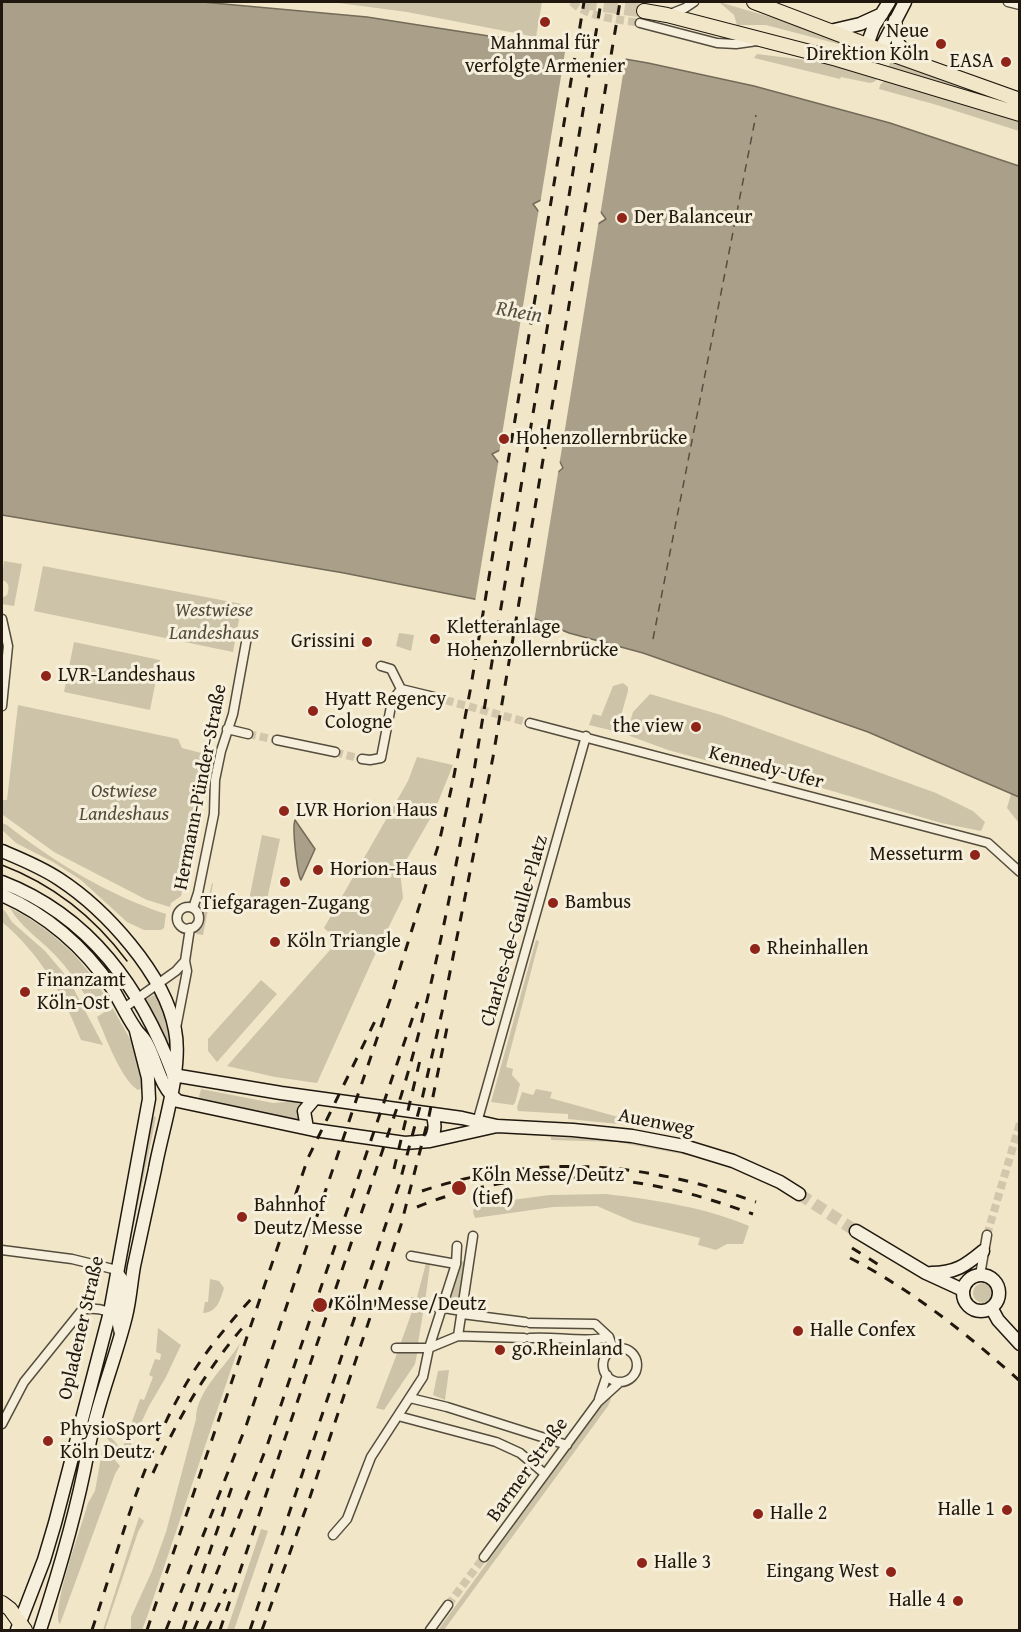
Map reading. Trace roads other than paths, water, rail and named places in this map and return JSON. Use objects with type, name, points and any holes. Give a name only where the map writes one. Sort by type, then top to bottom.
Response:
[{"type":"main road","points":[[754,2],[872,50],[1020,100]]},
{"type":"main road","points":[[877,71],[872,50],[882,14],[889,2]]},
{"type":"main road","points":[[837,59],[872,50],[905,2]]},
{"type":"main road","points":[[830,32],[860,24],[882,14]]},
{"type":"main road","points":[[642,17],[667,15],[766,40],[1020,114]]},
{"type":"main road","points":[[895,19],[898,43],[912,62]]},
{"type":"main road","points":[[2,851],[59,879],[92,905],[126,940],[156,984],[170,1011],[176,1032]]},
{"type":"main road","points":[[2,882],[41,900],[94,941],[124,979],[159,1036],[169,1085]]},
{"type":"main road","points":[[2,895],[23,905],[53,925],[87,955],[103,975],[136,1030],[146,1041],[169,1085]]},
{"type":"main road","points":[[103,975],[124,979],[138,971],[138,956]]},
{"type":"main road","name":"Opladener Straße","points":[[21,1629],[44,1560],[110,1312],[149,1099],[148,1078],[136,1030]]},
{"type":"main road","name":"Opladener Straße","points":[[40,1630],[83,1481],[88,1452],[119,1332],[127,1313],[176,1054],[176,1032]]},
{"type":"main road","points":[[149,1099],[169,1085]]},
{"type":"main road","name":"Auenweg","points":[[169,1085],[178,1101],[189,1105],[307,1128],[405,1143],[430,1141],[497,1126]]},
{"type":"main road","name":"Auenweg","points":[[169,1085],[315,1098],[478,1120],[497,1126],[632,1136],[684,1146],[733,1161],[780,1182],[799,1194]]},
{"type":"main road","points":[[307,1128],[304,1111],[315,1098]]},
{"type":"main road","points":[[430,1141],[434,1134],[432,1114]]},
{"type":"main road","points":[[856,1231],[926,1273],[963,1290]]},
{"type":"main road","points":[[926,1273],[948,1273],[969,1263],[983,1251]]},
{"type":"main road","points":[[980,1275],[992,1278],[999,1288],[1000,1296],[992,1309],[980,1312],[969,1307],[965,1302],[963,1290],[969,1280],[980,1275]]},
{"type":"main road","points":[[992,1309],[998,1320],[1020,1344]]},
{"type":"main road","points":[[75,1442],[77,1456],[74,1477],[76,1481],[83,1481]]},
{"type":"main road","points":[[2,1603],[10,1610],[21,1629]]},
{"type":"main road","points":[[48,1607],[51,1630]]},
{"type":"street","points":[[667,15],[694,2]]},
{"type":"street","points":[[1008,2],[1020,5]]},
{"type":"street","points":[[642,17],[717,43],[736,44],[766,40]]},
{"type":"street","points":[[2,619],[8,646],[2,706]]},
{"type":"street","name":"Hermann-Pünder-Straße","points":[[193,908],[214,814],[215,780],[227,729],[233,714],[247,638]]},
{"type":"street","points":[[381,666],[391,669],[401,689],[434,697]]},
{"type":"street","points":[[362,759],[381,758],[392,701],[401,689]]},
{"type":"street","name":"Kennedy-Ufer","points":[[530,723],[978,840],[994,846],[1020,872]]},
{"type":"street","points":[[227,729],[248,734]]},
{"type":"street","name":"Charles-de-Gaulle-Platz","points":[[473,1133],[586,736]]},
{"type":"street","points":[[277,740],[335,752]]},
{"type":"street","points":[[176,1032],[187,971],[185,961],[190,928],[198,921],[198,914],[193,908],[187,907],[181,909],[177,918],[180,926],[190,928]]},
{"type":"street","points":[[124,1008],[176,971],[185,961]]},
{"type":"street","points":[[980,1275],[987,1235]]},
{"type":"street","points":[[458,1336],[473,1236]]},
{"type":"street","points":[[333,1535],[348,1519],[371,1457],[423,1377],[429,1348],[456,1264],[457,1248],[471,1249]]},
{"type":"street","points":[[2,1250],[72,1260],[117,1270],[123,1278],[119,1332]]},
{"type":"street","points":[[411,1256],[456,1264]]},
{"type":"street","points":[[412,1303],[527,1323],[595,1324],[609,1337],[613,1349]]},
{"type":"street","points":[[2,1424],[24,1382],[82,1310],[90,1308],[110,1312],[116,1316],[119,1332]]},
{"type":"street","points":[[396,1348],[429,1348],[458,1336],[527,1338],[550,1336],[596,1341],[609,1337]]},
{"type":"street","name":"Barmer Straße","points":[[484,1557],[598,1402],[620,1382],[634,1374],[636,1362],[630,1351],[622,1348],[613,1349],[604,1360],[606,1375],[598,1402]]},
{"type":"street","points":[[606,1375],[620,1382]]},
{"type":"street","points":[[410,1398],[447,1407],[567,1445]]},
{"type":"street","points":[[398,1416],[496,1442],[520,1453],[545,1474]]},
{"type":"street","points":[[430,1630],[448,1605]]},
{"type":"water","name":"Rhein","points":[[2,2],[202,2],[367,17],[521,41],[648,63],[754,86],[890,123],[1019,166],[1019,797],[868,732],[643,653],[569,633],[499,604],[344,573],[2,515]],"holes":[[[541,200],[600,211],[606,219],[598,224],[539,212],[533,204]],[[500,450],[560,462],[563,468],[558,472],[498,462],[492,454]]]},
{"type":"water","points":[[295,820],[315,849],[301,880],[295,850]]},
{"type":"tunnel","points":[[572,2],[595,15],[640,23]]},
{"type":"tunnel","points":[[583,2],[644,11]]},
{"type":"tunnel","points":[[434,697],[530,723]]},
{"type":"tunnel","points":[[248,734],[277,740]]},
{"type":"tunnel","points":[[335,752],[362,759]]},
{"type":"tunnel","points":[[987,1235],[1020,1123]]},
{"type":"tunnel","points":[[799,1194],[856,1231]]},
{"type":"tunnel","points":[[448,1605],[484,1557]]},
{"type":"tram line","points":[[2,865],[38,882],[71,904],[101,931],[127,961]]},
{"type":"railway","points":[[166,1630],[246,1426],[390,1000],[439,843],[471,686],[584,2]]},
{"type":"railway","points":[[220,1630],[401,1096],[423,1017],[473,777],[601,2]]},
{"type":"railway","points":[[250,1630],[399,1185],[442,1012],[493,757],[620,2]]},
{"type":"railway","points":[[194,1630],[267,1446],[418,1002]]},
{"type":"railway","points":[[147,1630],[308,1158],[376,1019]]},
{"type":"railway","points":[[262,1630],[310,1497],[401,1225],[429,1116],[448,1023]]},
{"type":"railway","points":[[394,1169],[421,1056]]},
{"type":"railway","points":[[422,1191],[465,1179],[507,1171],[548,1167],[590,1167],[631,1170],[672,1178],[714,1188],[756,1202]]},
{"type":"railway","points":[[417,1207],[448,1196],[512,1182],[577,1178],[610,1180],[674,1190],[753,1214]]},
{"type":"railway","points":[[852,1248],[884,1268]]},
{"type":"railway","points":[[850,1258],[895,1284],[938,1314],[1020,1381]]},
{"type":"railway","points":[[92,1630],[133,1502],[172,1408],[203,1357],[254,1296]]},
{"type":"railway","points":[[153,1473],[193,1396],[217,1360],[244,1326]]},
{"type":"railway","points":[[183,1630],[234,1481]]},
{"type":"railway","points":[[207,1630],[226,1589]]},
{"type":"place","name":"Mahnmal für verfolgte Armenier","points":[[545,22]]},
{"type":"place","name":"Neue Direktion Köln","points":[[941,44]]},
{"type":"place","name":"EASA","points":[[1006,62]]},
{"type":"place","name":"Der Balanceur","points":[[622,218]]},
{"type":"place","name":"Hohenzollernbrücke","points":[[504,439]]},
{"type":"place","name":"Kletteranlage Hohenzollernbrücke","points":[[435,639]]},
{"type":"place","name":"Grissini","points":[[367,642]]},
{"type":"place","name":"LVR-Landeshaus","points":[[46,676]]},
{"type":"place","name":"Hyatt Regency Cologne","points":[[313,711]]},
{"type":"place","name":"the view","points":[[696,727]]},
{"type":"place","name":"LVR Horion Haus","points":[[284,811]]},
{"type":"place","name":"Messeturm","points":[[975,855]]},
{"type":"place","name":"Horion-Haus","points":[[318,870]]},
{"type":"place","name":"Tiefgaragen-Zugang","points":[[285,882]]},
{"type":"place","name":"Bambus","points":[[553,903]]},
{"type":"place","name":"Köln Triangle","points":[[275,942]]},
{"type":"place","name":"Rheinhallen","points":[[755,949]]},
{"type":"place","name":"Finanzamt Köln-Ost","points":[[25,992]]},
{"type":"place","name":"Köln Messe/Deutz (tief)","points":[[459,1188]]},
{"type":"place","name":"Bahnhof Deutz/Messe","points":[[242,1217]]},
{"type":"place","name":"Köln Messe/Deutz","points":[[320,1305]]},
{"type":"place","name":"Halle Confex","points":[[798,1331]]},
{"type":"place","name":"go.Rheinland","points":[[500,1350]]},
{"type":"place","name":"PhysioSport Köln Deutz","points":[[48,1441]]},
{"type":"place","name":"Halle 1","points":[[1007,1510]]},
{"type":"place","name":"Halle 2","points":[[758,1514]]},
{"type":"place","name":"Halle 3","points":[[642,1563]]},
{"type":"place","name":"Eingang West","points":[[891,1572]]},
{"type":"place","name":"Halle 4","points":[[958,1601]]},
{"type":"park label","name":"Westwiese Landeshaus","points":[[214,622]]},
{"type":"park label","name":"Ostwiese Landeshaus","points":[[124,804]]}]
